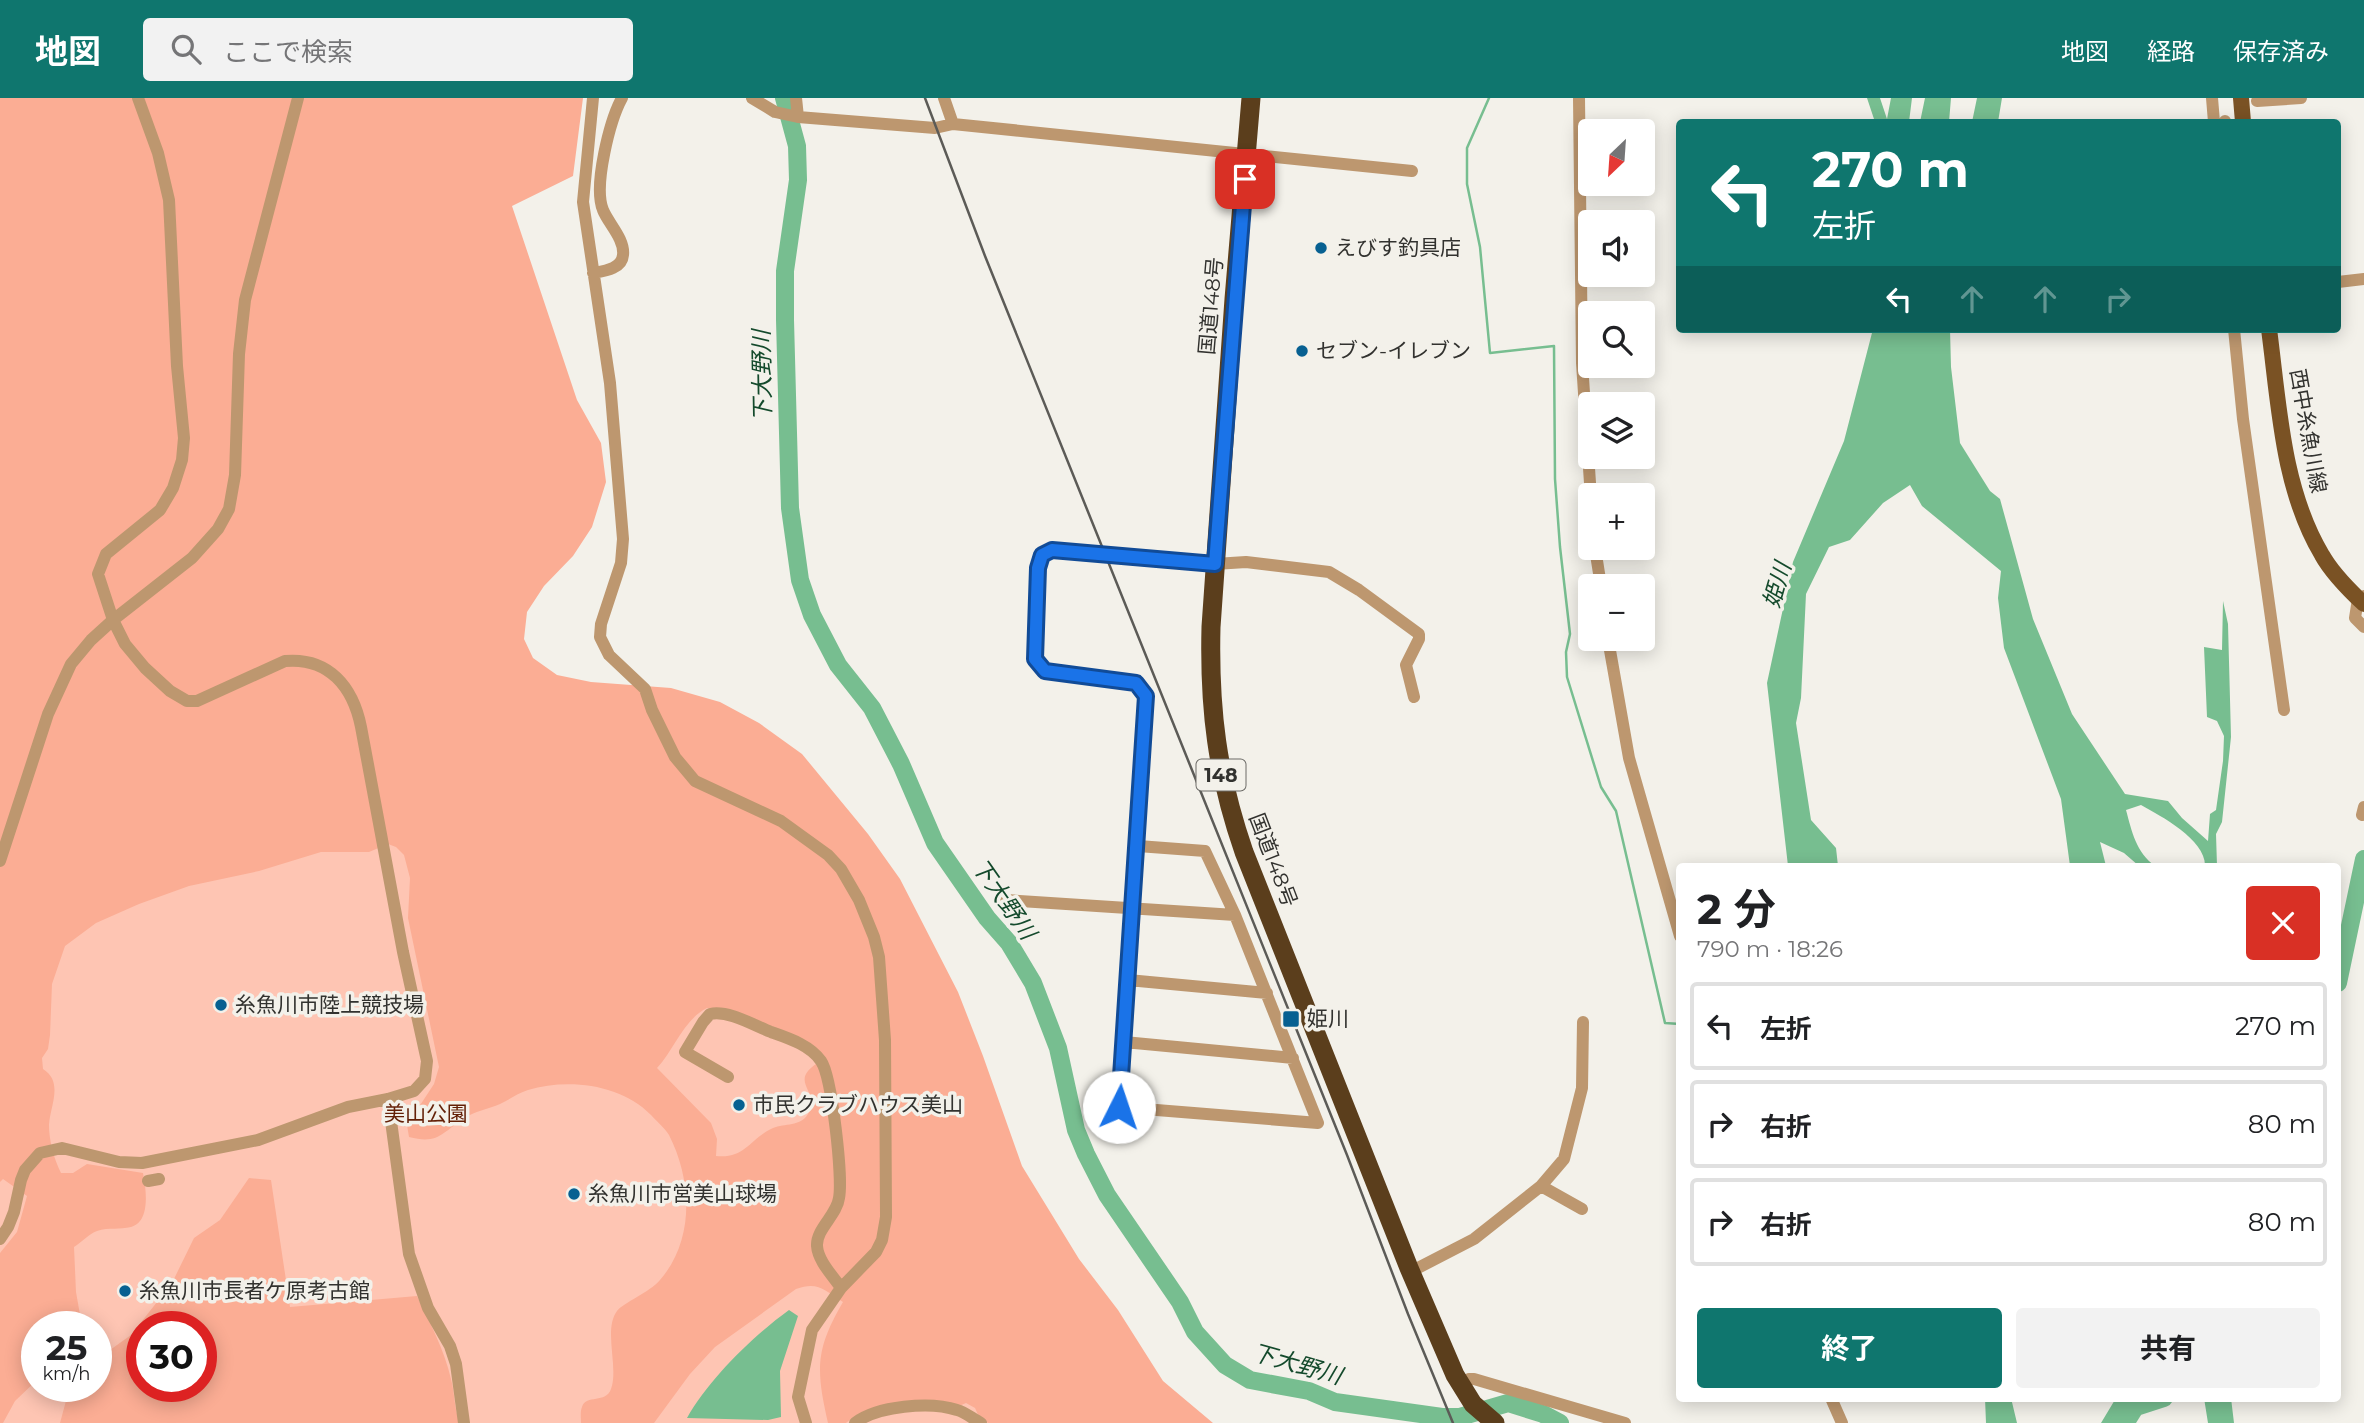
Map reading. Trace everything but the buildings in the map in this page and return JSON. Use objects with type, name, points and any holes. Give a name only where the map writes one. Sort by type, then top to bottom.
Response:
[{"type":"highway","name":"国道148号","points":[[1251,98],[1215,564],[1210,673],[1212,712],[1222,779],[1231,816],[1410,1272],[1460,1385],[1473,1404],[1491,1420]]},
{"type":"main road","points":[[2244,119],[2249,100]]},
{"type":"main road","name":"西中糸魚川線","points":[[2270,333],[2289,467],[2303,514],[2322,555],[2362,600]]},
{"type":"street","points":[[0,1240],[8,1227],[25,1170],[40,1153],[62,1148],[119,1162],[142,1163],[258,1140],[348,1107],[407,1094],[419,1087],[428,1073],[428,1061],[401,940],[359,718],[348,691],[334,673],[298,660],[285,661],[197,701],[187,701],[170,691],[145,668],[125,644],[113,620],[98,574],[106,554],[160,510],[173,488],[182,460],[184,438],[177,366],[169,200],[158,153],[138,98]]},
{"type":"street","points":[[290,98],[293,119]]},
{"type":"street","points":[[0,861],[48,713],[71,664],[91,640],[113,620],[192,558],[218,529],[229,509],[235,475],[239,355],[245,300],[298,98]]},
{"type":"street","points":[[593,98],[583,202],[610,383],[612,434],[623,539],[621,563],[601,624],[600,637],[610,654],[645,689],[675,757],[695,781],[781,821],[828,855],[841,869],[859,901],[879,957],[885,1041],[886,1217],[882,1240],[876,1252],[841,1288],[811,1330],[798,1397],[807,1423]]},
{"type":"street","points":[[593,273],[613,269],[624,255],[622,245],[602,209],[601,198],[604,149],[622,98]]},
{"type":"street","points":[[752,98],[775,112],[799,117],[935,128],[953,124],[1412,171]]},
{"type":"street","points":[[796,98],[799,117]]},
{"type":"street","points":[[944,98],[953,124]]},
{"type":"street","points":[[1579,98],[1582,363],[1590,483]]},
{"type":"street","points":[[2212,98],[2220,119]]},
{"type":"street","points":[[2249,100],[2301,98]]},
{"type":"street","points":[[2341,282],[2364,279]]},
{"type":"street","points":[[2234,333],[2243,419],[2284,710]]},
{"type":"street","points":[[1138,846],[1205,851],[1235,915],[1318,1123],[1119,1107],[1146,696],[1136,683],[1045,671],[1035,659],[1038,568],[1042,555],[1052,550],[1215,564],[1246,562],[1329,572],[1359,590],[1419,634],[1406,665],[1414,697]]},
{"type":"street","points":[[2362,600],[2355,618],[2364,627]]},
{"type":"street","points":[[1610,651],[1629,758],[1676,922]]},
{"type":"street","points":[[1006,900],[1235,915]]},
{"type":"street","points":[[1128,980],[1267,993]]},
{"type":"street","points":[[728,1077],[685,1052],[710,1014],[725,1015],[798,1044],[818,1057],[825,1067],[840,1180],[839,1201],[825,1224],[817,1245],[821,1260],[841,1288]]},
{"type":"street","points":[[1410,1272],[1474,1239],[1541,1186],[1564,1159],[1582,1088],[1583,1022]]},
{"type":"street","points":[[1124,1042],[1293,1058]]},
{"type":"street","points":[[388,1099],[409,1254],[428,1308],[450,1346],[456,1364],[464,1423]]},
{"type":"street","points":[[1541,1186],[1582,1209]]},
{"type":"street","points":[[1460,1385],[1474,1379],[1626,1423]]},
{"type":"street","points":[[1833,1402],[1842,1423]]},
{"type":"street","points":[[855,1423],[874,1412],[923,1405],[958,1410],[981,1423]]},
{"type":"green space","points":[[0,98],[583,98],[573,176],[512,206],[577,400],[601,443],[606,482],[592,527],[573,556],[544,586],[527,612],[524,639],[533,658],[557,675],[591,682],[671,688],[720,702],[759,723],[802,754],[868,834],[900,879],[958,992],[1022,1166],[1079,1259],[1118,1310],[1163,1381],[1213,1423],[988,1423],[979,1417],[975,1408],[966,1403],[959,1406],[885,1407],[858,1415],[846,1423],[828,1423],[821,1388],[820,1361],[827,1334],[843,1302],[821,1288],[810,1286],[796,1289],[715,1347],[690,1374],[654,1423],[581,1423],[584,1403],[605,1396],[611,1389],[611,1328],[617,1311],[660,1280],[679,1247],[686,1209],[677,1153],[669,1135],[639,1105],[609,1090],[577,1084],[528,1090],[469,1116],[440,1136],[427,1139],[409,1137],[407,1125],[434,1084],[439,1067],[408,918],[410,878],[404,855],[388,844],[369,852],[321,852],[259,871],[189,886],[96,923],[65,946],[52,984],[50,1035],[48,1049],[42,1058],[43,1069],[49,1074],[54,1087],[49,1125],[54,1156],[61,1173],[73,1173],[87,1164],[143,1173],[146,1204],[142,1219],[137,1224],[127,1228],[97,1231],[74,1247],[79,1311],[21,1311],[21,1395],[3,1423],[0,1423],[0,1253],[17,1232],[27,1196],[3,1179],[0,1182]],"holes":[[[707,1008],[721,1010],[824,1059],[806,1074],[811,1105],[805,1118],[797,1123],[773,1128],[741,1151],[726,1156],[716,1156],[717,1139],[711,1123],[657,1068],[692,1019]]]},
{"type":"green space","name":"美山公園","points":[[236,527],[763,898],[993,1423],[0,1423],[0,883]]},
{"type":"green space","points":[[249,1178],[271,1180],[290,1307],[417,1296],[445,1357],[460,1423],[60,1423],[66,1402],[112,1402],[112,1349],[126,1339],[126,1402],[217,1402],[217,1311],[150,1311],[172,1283],[194,1238],[220,1220]]},
{"type":"shaded area","points":[[1867,98],[1880,98],[1887,119],[1874,119]]},
{"type":"shaded area","points":[[1891,98],[1912,98],[1909,119],[1887,119]]},
{"type":"shaded area","points":[[1925,98],[1951,98],[1949,119],[1921,119]]},
{"type":"shaded area","points":[[1977,98],[2002,98],[1998,119],[1973,119]]},
{"type":"shaded area","points":[[1872,333],[1950,333],[1951,367],[1960,443],[1990,491],[2000,499],[2033,619],[2072,714],[2125,794],[2168,801],[2182,818],[2208,841],[2210,814],[2216,810],[2224,736],[2217,721],[2207,717],[2204,647],[2222,650],[2223,601],[2228,624],[2231,737],[2222,822],[2216,834],[2217,863],[2204,863],[2198,847],[2190,838],[2141,805],[2126,810],[2139,848],[2152,863],[2136,863],[2124,853],[2100,842],[2105,863],[2070,863],[2061,799],[2004,648],[1998,598],[2001,571],[1922,506],[1910,485],[1883,503],[1850,540],[1829,547],[1806,594],[1801,698],[1796,723],[1811,820],[1836,848],[1838,863],[1788,863],[1767,683],[1793,562],[1844,441]]},
{"type":"shaded area","points":[[789,1310],[798,1316],[780,1371],[781,1417],[768,1420],[687,1418],[707,1388],[733,1359]]},
{"type":"shaded area","points":[[1985,1402],[2012,1402],[2017,1423],[1986,1423]]},
{"type":"shaded area","points":[[2114,1402],[2143,1402],[2141,1415],[2136,1423],[2101,1423]]},
{"type":"shaded area","points":[[2205,1402],[2231,1402],[2234,1423],[2208,1423]]},
{"type":"waterway","name":"下大野川","points":[[784,98],[797,146],[798,180],[785,271],[785,320],[790,508],[800,580],[812,615],[838,665],[872,708],[901,764],[935,843],[987,918],[1009,943],[1033,983],[1058,1048],[1076,1130],[1107,1195],[1180,1302],[1195,1332],[1225,1365],[1250,1380],[1309,1391],[1335,1402],[1442,1417],[1460,1417],[1508,1403],[1543,1414],[1560,1423]]},
{"type":"waterway","points":[[1489,98],[1467,148],[1467,184],[1480,247],[1490,353],[1554,346],[1555,479],[1570,634],[1566,652],[1567,677],[1601,787],[1616,811],[1665,1023],[1676,1024]]},
{"type":"waterway","points":[[2341,969],[2364,859]]},
{"type":"waterway","points":[[2118,1423],[2127,1410],[2152,1402]]},
{"type":"railway","points":[[925,98],[985,256],[1453,1423]]},
{"type":"place","name":"えびす釣具店","points":[[1321,248]]},
{"type":"place","name":"セブン-イレブン","points":[[1302,351]]},
{"type":"place","name":"糸魚川市陸上競技場","points":[[221,1005]]},
{"type":"place","name":"姫川","points":[[1291,1019]]},
{"type":"place","name":"市民クラブハウス美山","points":[[739,1105]]},
{"type":"place","name":"糸魚川市営美山球場","points":[[574,1194]]},
{"type":"place","name":"糸魚川市長者ケ原考古館","points":[[125,1291]]},
{"type":"route","points":[[1119,1107],[1131,907],[1147,714],[1146,696],[1136,683],[1115,678],[1045,671],[1035,659],[1038,568],[1042,555],[1052,550],[1215,564],[1245,179]]}]
